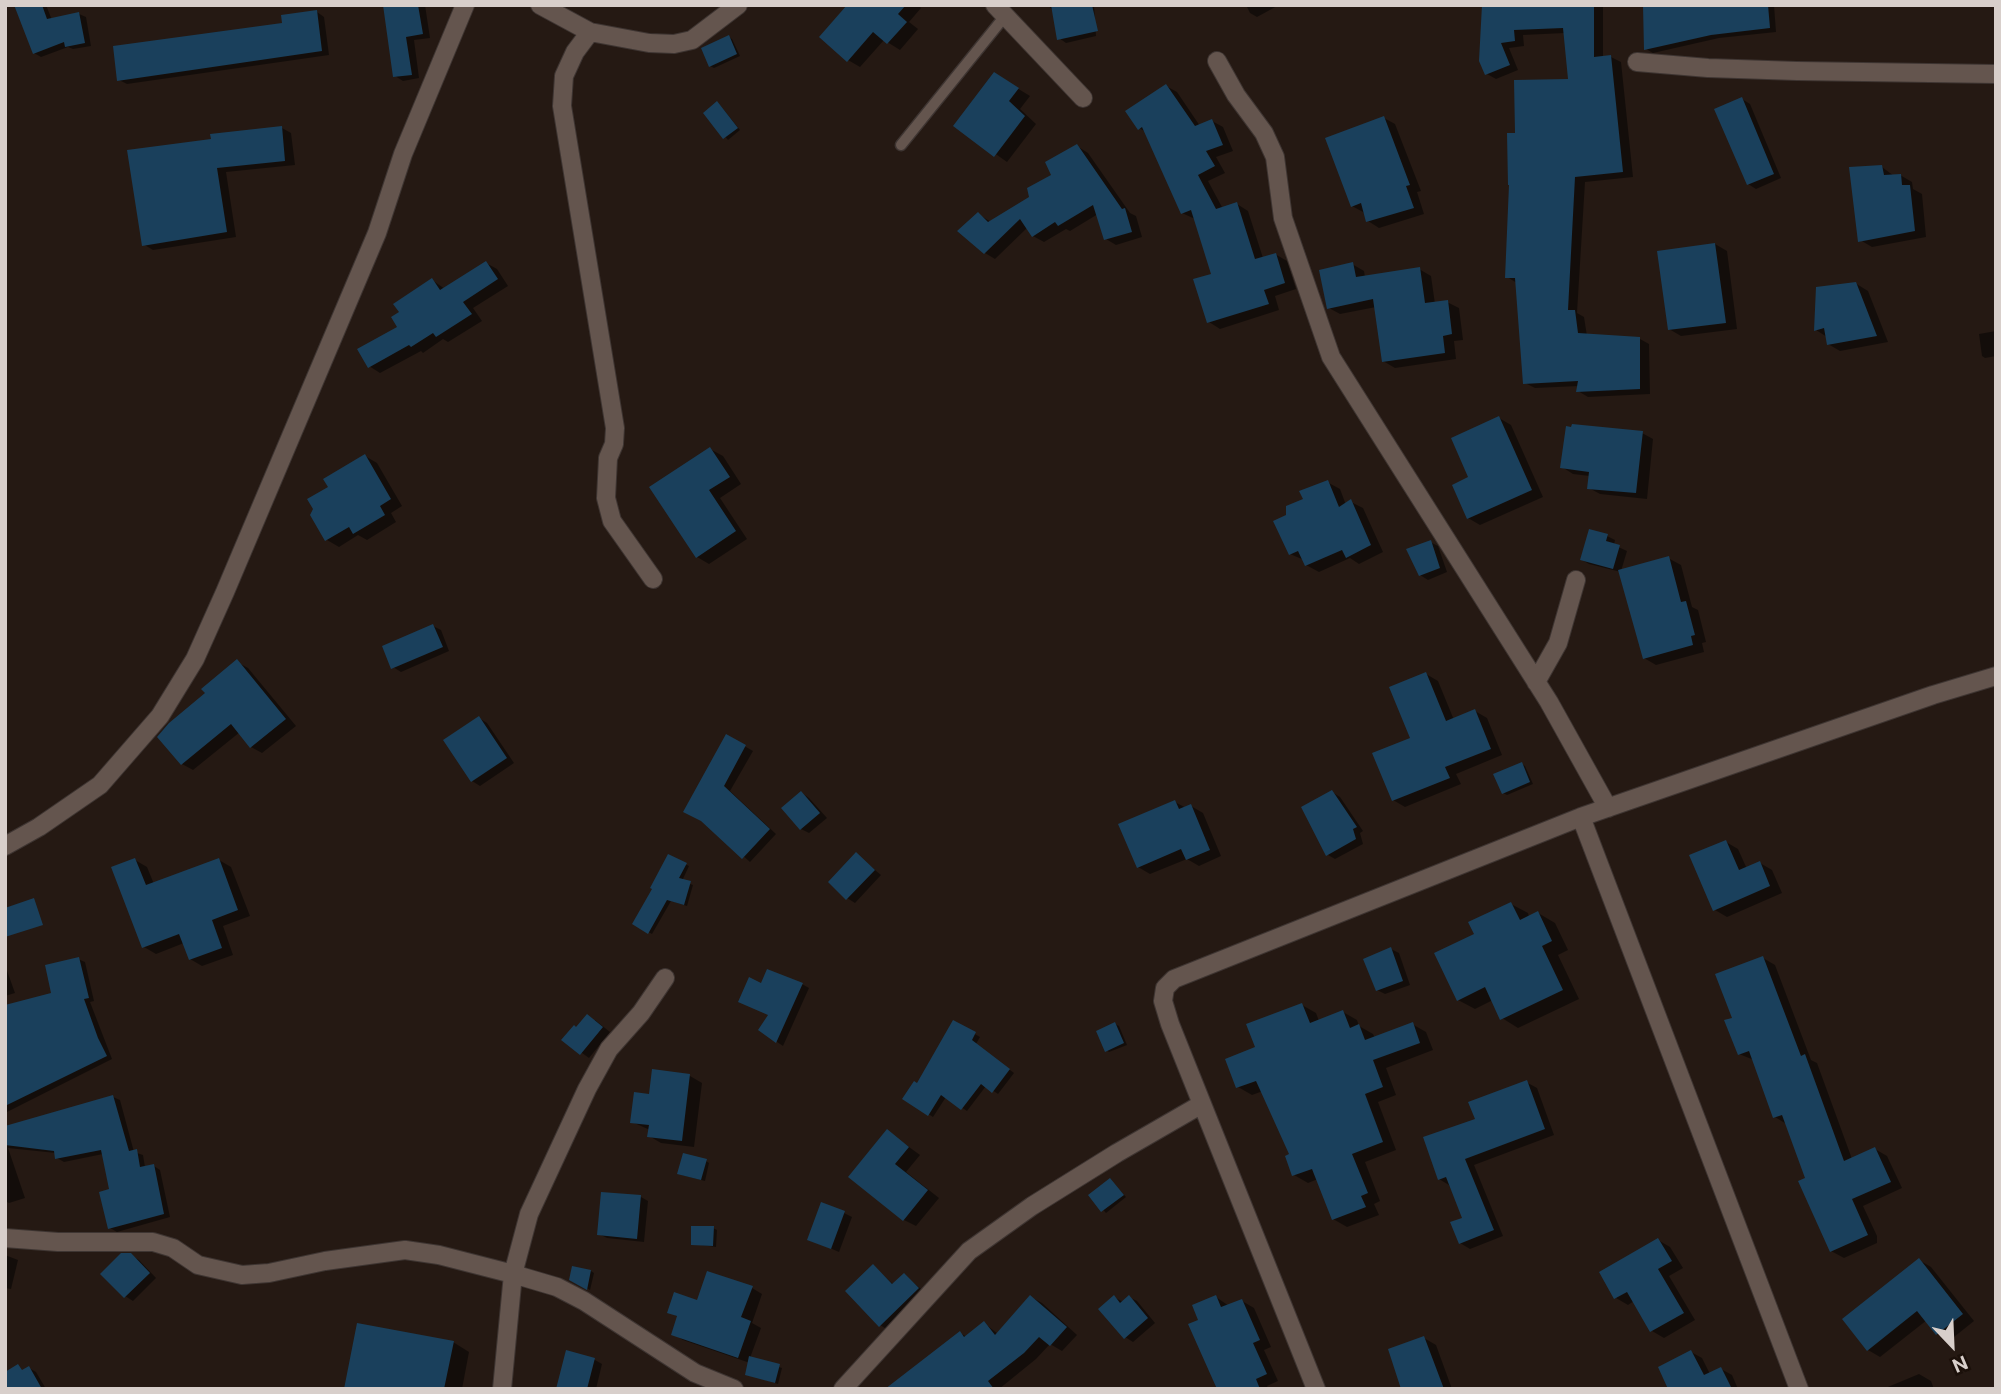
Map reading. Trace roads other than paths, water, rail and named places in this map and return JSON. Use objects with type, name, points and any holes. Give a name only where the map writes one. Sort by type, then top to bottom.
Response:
[{"type":"street","points":[[5,846],[39,827],[100,785],[160,716],[195,659],[376,233],[413,129],[465,5]]},
{"type":"street","points":[[540,5],[590,32],[649,43],[674,44],[692,40],[738,5]]},
{"type":"street","points":[[1000,11],[1083,98]]},
{"type":"street","points":[[590,32],[575,52],[564,76],[562,106],[615,428],[614,444],[607,458],[606,498],[612,521],[653,579]]},
{"type":"street","points":[[1217,61],[1236,95],[1264,133],[1275,157],[1283,218],[1331,357],[1536,682],[1608,808]]},
{"type":"street","points":[[1637,62],[1797,71],[1996,74]]},
{"type":"street","points":[[1536,682],[1558,643],[1576,580]]},
{"type":"street","points":[[1316,1389],[1170,1024],[1163,1001],[1166,988],[1174,979],[1581,817],[1996,676]]},
{"type":"street","points":[[1581,817],[1799,1389]]},
{"type":"street","points":[[502,1389],[513,1274],[530,1214],[587,1089],[609,1049],[641,1013],[665,978]]},
{"type":"street","points":[[843,1389],[969,1251],[1064,1186],[1202,1104]]},
{"type":"street","points":[[5,1238],[58,1242],[153,1242],[173,1248],[198,1265],[242,1275],[269,1273],[325,1261],[405,1250],[439,1255],[557,1287],[584,1301],[686,1368],[734,1389]]},
{"type":"lane","points":[[901,145],[1000,11]]}]
